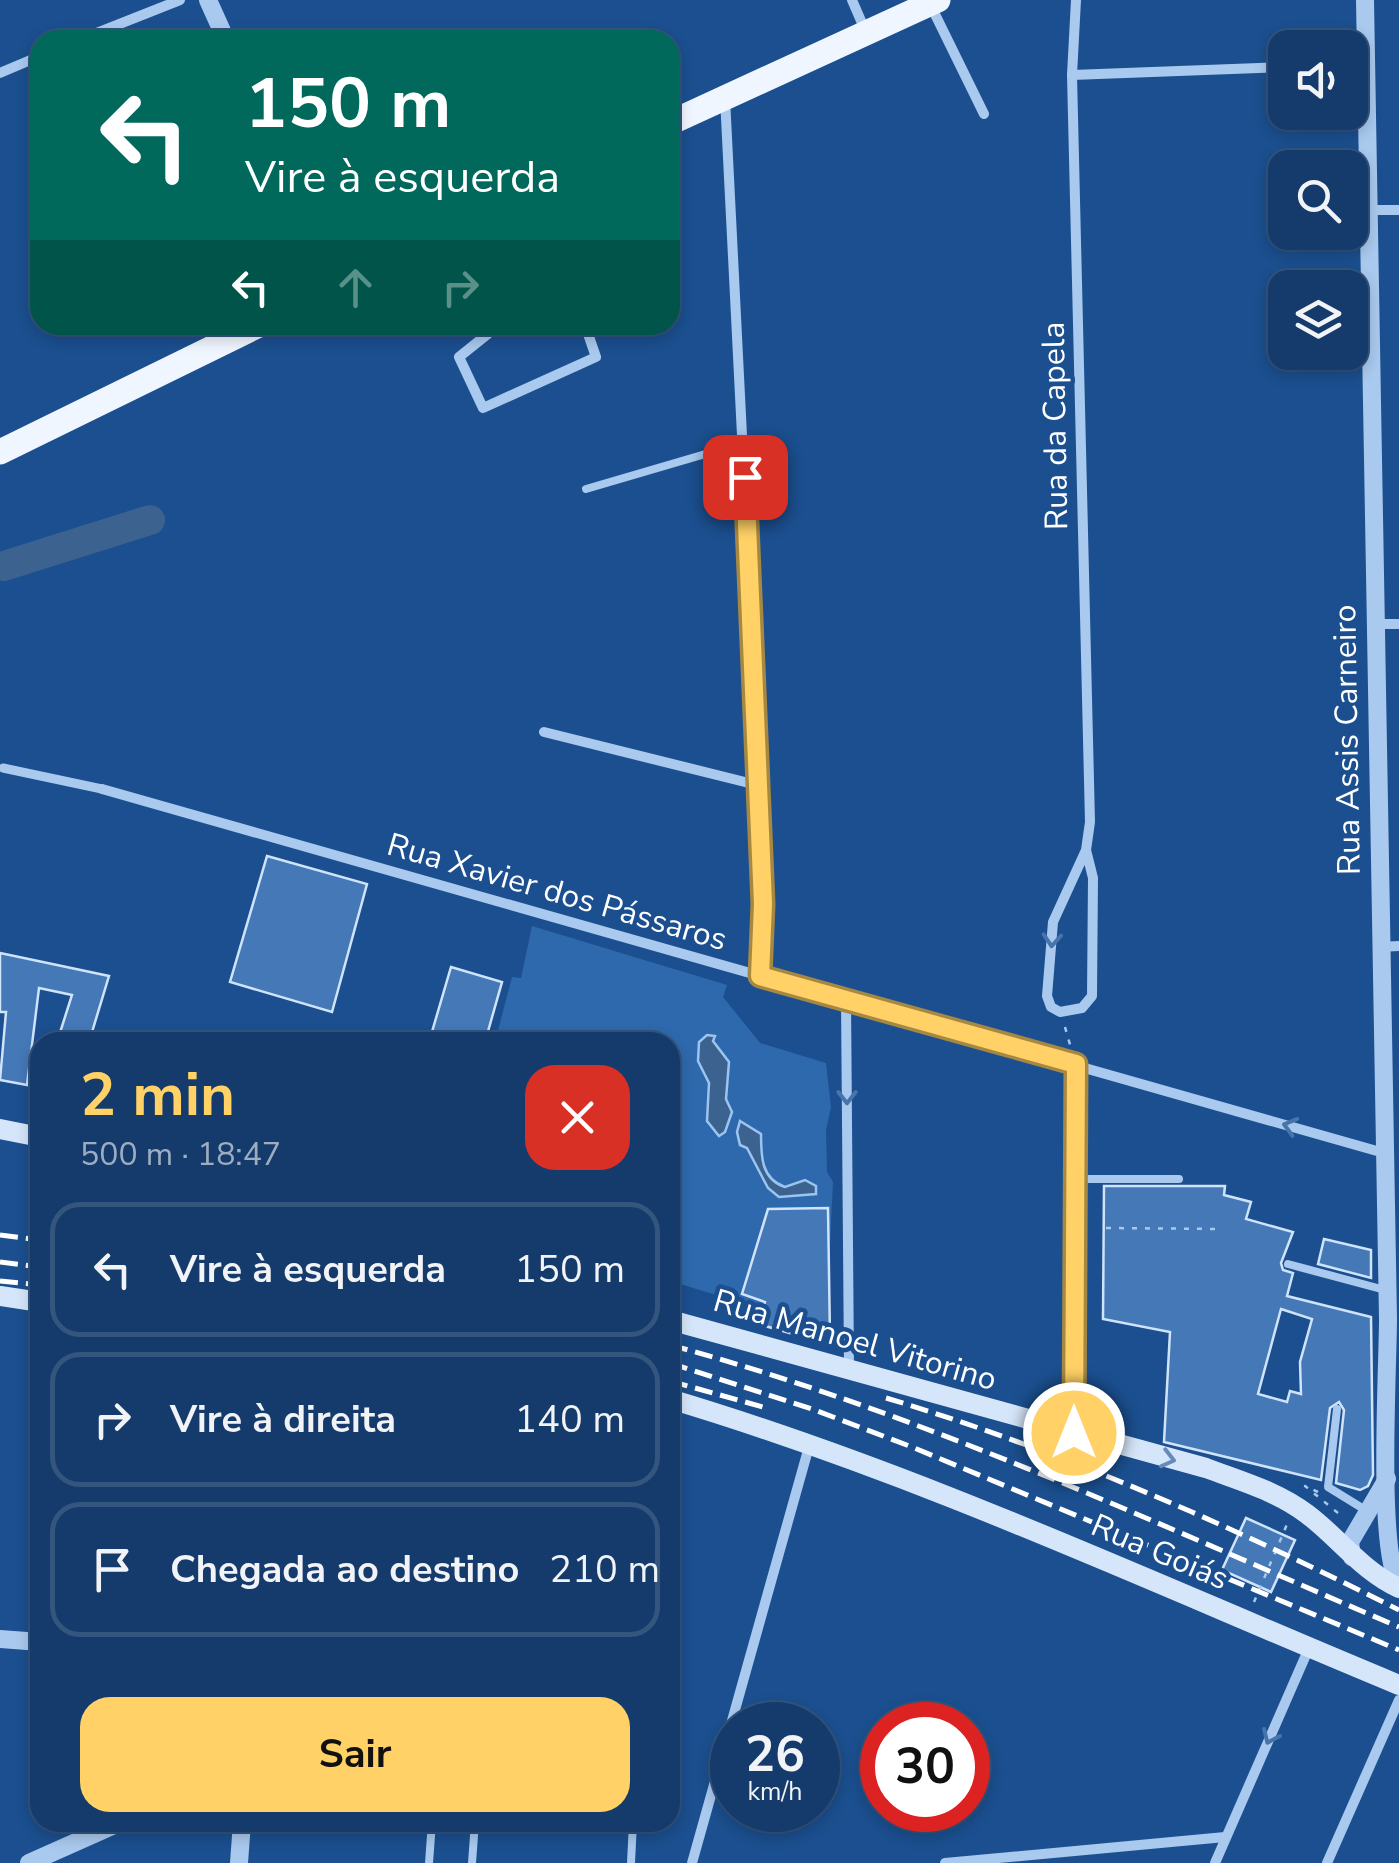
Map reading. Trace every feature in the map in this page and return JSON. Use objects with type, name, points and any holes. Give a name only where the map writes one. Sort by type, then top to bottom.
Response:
[{"type":"main road","points":[[680,118],[934,2]]},
{"type":"main road","points":[[0,452],[240,335]]},
{"type":"main road","points":[[0,1129],[30,1135]]},
{"type":"main road","points":[[0,1296],[30,1300]]},
{"type":"main road","name":"Rua Manoel Vitorino","points":[[680,1323],[1206,1468],[1268,1490],[1306,1513],[1356,1560],[1399,1585]]},
{"type":"main road","name":"Rua Goiás","points":[[680,1402],[810,1442],[954,1496],[1399,1685]]},
{"type":"street","points":[[104,30],[180,0]]},
{"type":"street","points":[[208,0],[222,30]]},
{"type":"street","points":[[852,0],[868,35]]},
{"type":"street","name":"Rua da Capela","points":[[1076,0],[1072,75],[1090,822],[1086,850],[1054,922],[1047,996],[1051,1007],[1060,1012],[1082,1008],[1092,996],[1093,878],[1086,850]]},
{"type":"street","name":"Rua Assis Carneiro","points":[[1363,150],[1359,65],[1365,0]]},
{"type":"street","points":[[934,2],[984,114]]},
{"type":"street","points":[[0,73],[30,60]]},
{"type":"street","points":[[1072,75],[1268,68]]},
{"type":"street","points":[[725,97],[763,904],[760,976]]},
{"type":"street","points":[[1368,210],[1399,210]]},
{"type":"street","name":"Rua Assis Carneiro","points":[[1367,250],[1375,624],[1390,947],[1384,1152],[1392,1240],[1387,1290],[1389,1551],[1399,1585]]},
{"type":"street","points":[[486,335],[459,357],[484,408],[596,358],[588,335]]},
{"type":"street","points":[[1375,624],[1399,624]]},
{"type":"street","points":[[544,732],[756,785]]},
{"type":"street","name":"Rua Xavier dos Pássaros","points":[[3,768],[102,788],[1384,1152]]},
{"type":"street","points":[[846,1000],[849,1367]]},
{"type":"street","points":[[1074,1433],[1076,1064]]},
{"type":"street","points":[[692,1863],[810,1442]]},
{"type":"street","points":[[1388,1479],[1350,1542],[1356,1560],[1375,1563],[1389,1551]]},
{"type":"street","points":[[0,1639],[30,1641]]},
{"type":"street","points":[[1215,1863],[1309,1648]]},
{"type":"street","points":[[1326,1863],[1399,1700]]},
{"type":"street","points":[[29,1863],[99,1832]]},
{"type":"street","points":[[239,1863],[241,1832]]},
{"type":"street","points":[[945,1863],[1224,1837]]},
{"type":"lane","points":[[586,490],[743,443]]},
{"type":"lane","points":[[1074,1179],[1179,1178]]},
{"type":"lane","points":[[1288,1264],[1387,1290]]},
{"type":"lane","points":[[1337,1409],[1328,1487],[1367,1511]]},
{"type":"lane","points":[[429,1863],[431,1832]]},
{"type":"lane","points":[[472,1863],[474,1832]]},
{"type":"lane","points":[[632,1863],[634,1832]]},
{"type":"path","points":[[1060,1012],[1076,1064]]},
{"type":"path","points":[[1106,1228],[1222,1229]]},
{"type":"path","points":[[1251,1608],[1293,1509]]},
{"type":"shaded area","points":[[532,926],[727,985],[723,997],[760,1043],[826,1063],[831,1107],[826,1130],[827,1172],[833,1182],[830,1243],[786,1235],[758,1324],[743,1315],[733,1300],[680,1284],[680,1032],[498,1032],[512,977],[521,978]]},
{"type":"shaded area","points":[[707,1035],[715,1036],[713,1041],[729,1062],[726,1099],[732,1112],[725,1132],[719,1136],[707,1121],[709,1083],[698,1061],[699,1042]]},
{"type":"shaded area","points":[[740,1121],[761,1134],[762,1158],[771,1178],[785,1187],[805,1180],[816,1186],[816,1194],[779,1197],[768,1188],[747,1148],[740,1145]]},
{"type":"building","points":[[267,856],[367,884],[332,1012],[230,982]]},
{"type":"building","points":[[0,953],[109,976],[92,1032],[60,1032],[72,995],[39,988],[34,1032],[30,1032],[27,1085],[0,1080],[6,1012],[0,1012]]},
{"type":"building","points":[[451,967],[502,982],[488,1032],[432,1032]]},
{"type":"building","points":[[1104,1186],[1225,1186],[1224,1195],[1251,1202],[1246,1219],[1293,1232],[1281,1263],[1283,1270],[1293,1273],[1287,1296],[1371,1317],[1373,1475],[1368,1486],[1360,1490],[1336,1483],[1344,1410],[1339,1402],[1330,1408],[1321,1480],[1164,1442],[1170,1332],[1103,1319]],"holes":[[[1281,1309],[1312,1319],[1300,1362],[1301,1394],[1290,1391],[1287,1402],[1258,1394]]]},
{"type":"building","points":[[828,1208],[830,1338],[825,1343],[758,1324],[765,1302],[742,1294],[768,1209]]},
{"type":"building","points":[[1324,1239],[1371,1250],[1371,1278],[1318,1264]]},
{"type":"building","points":[[1246,1518],[1295,1540],[1271,1592],[1222,1570]]},
{"type":"waterway","points":[[4,566],[150,520]]},
{"type":"railway","points":[[0,1235],[30,1239]]},
{"type":"railway","points":[[0,1262],[30,1266]]},
{"type":"railway","points":[[0,1281],[30,1284]]},
{"type":"railway","points":[[680,1348],[764,1372],[948,1437],[1399,1627]]},
{"type":"railway","points":[[680,1366],[812,1409],[912,1447],[1399,1650]]},
{"type":"railway","points":[[680,1384],[763,1407]]},
{"type":"railway","points":[[886,1398],[1083,1466],[1274,1549],[1399,1610]]},
{"type":"route","points":[[745,477],[763,904],[760,976],[1076,1064],[1074,1433]]}]
